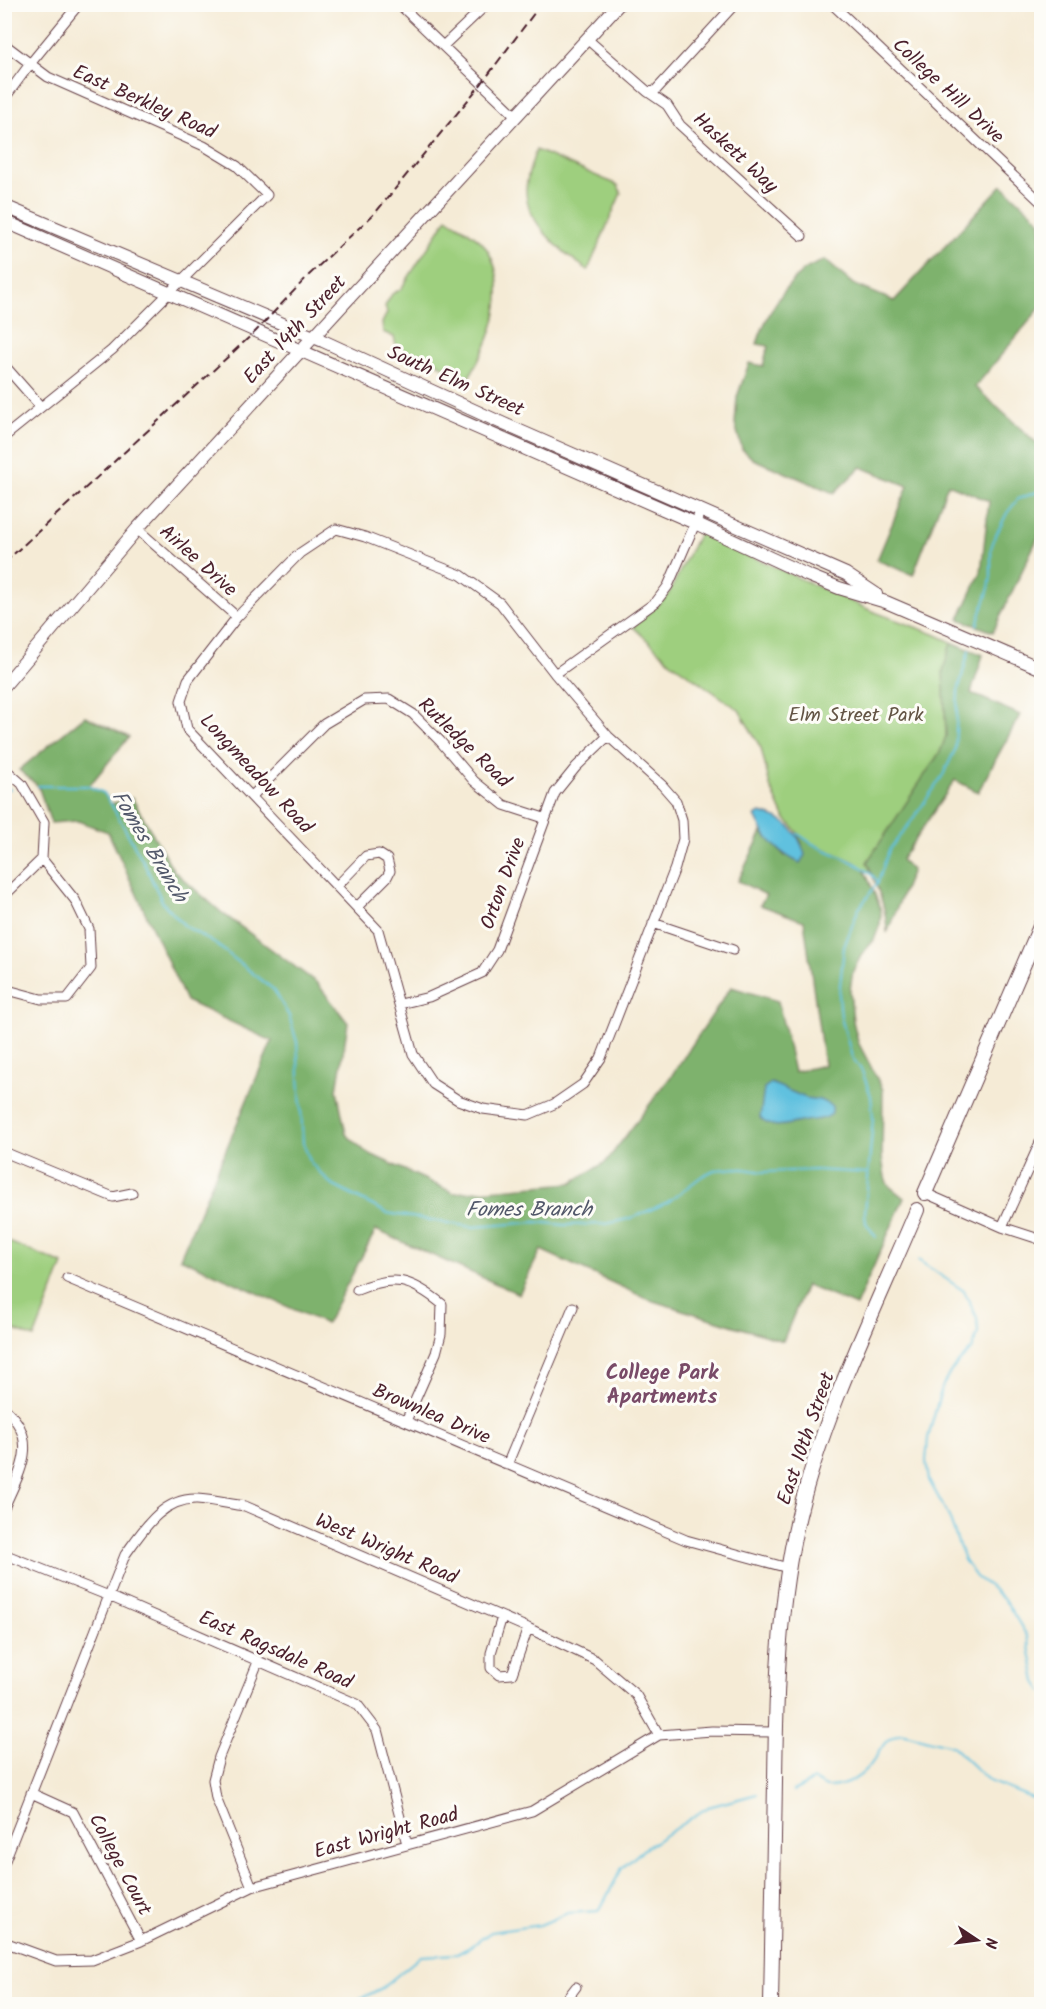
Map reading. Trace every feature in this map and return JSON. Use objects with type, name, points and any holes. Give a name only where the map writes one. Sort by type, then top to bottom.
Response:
[{"type":"main road","name":"East 10th Street","points":[[924,1193],[1041,922]]},
{"type":"main road","name":"East 10th Street","points":[[771,2004],[775,1732],[782,1619],[788,1568],[799,1516],[819,1448],[841,1389],[917,1210]]},
{"type":"street","points":[[4,99],[79,4]]},
{"type":"street","points":[[399,4],[516,116]]},
{"type":"street","points":[[443,46],[487,4]]},
{"type":"street","name":"East 14th Street","points":[[4,686],[137,529],[619,4]]},
{"type":"street","points":[[587,39],[648,92],[656,90],[735,4]]},
{"type":"street","name":"College Hill Drive","points":[[832,4],[1041,203]]},
{"type":"street","name":"East Berkley Road","points":[[4,44],[48,77],[204,146],[237,166],[267,195],[183,280]]},
{"type":"street","name":"Haskett Way","points":[[648,92],[667,105],[680,125],[802,236]]},
{"type":"street","name":"South Elm Street","points":[[4,206],[314,337],[504,424],[846,574],[886,602]]},
{"type":"street","name":"South Elm Street","points":[[4,221],[695,523],[807,575],[839,588],[886,602],[1041,669]]},
{"type":"street","points":[[60,244],[66,231]]},
{"type":"street","points":[[4,437],[112,350],[183,280]]},
{"type":"street","points":[[4,365],[41,407]]},
{"type":"street","points":[[403,396],[409,381]]},
{"type":"street","points":[[499,437],[504,424]]},
{"type":"street","points":[[622,492],[628,478]]},
{"type":"street","points":[[555,674],[656,602],[668,586],[701,510]]},
{"type":"street","name":"Airlee Drive","points":[[137,529],[237,617]]},
{"type":"street","name":"Longmeadow Road","points":[[336,529],[365,537],[461,575],[500,603],[555,674],[608,736],[662,785],[676,801],[682,819],[683,838],[678,858],[601,1058],[583,1084],[554,1104],[528,1115],[483,1109],[458,1100],[434,1084],[413,1054],[378,930],[187,729],[181,701],[188,680],[237,617],[300,553],[336,529]]},
{"type":"street","points":[[807,575],[814,560]]},
{"type":"street","points":[[839,588],[846,574]]},
{"type":"street","name":"Rutledge Road","points":[[252,796],[324,724],[364,700],[389,699],[412,714],[440,741],[474,781],[496,799],[504,805],[544,818]]},
{"type":"street","name":"Orton Drive","points":[[400,1004],[429,997],[482,973],[497,950],[555,793],[576,767],[608,736]]},
{"type":"street","points":[[4,768],[28,792],[44,822],[42,859],[75,900],[89,929],[91,968],[67,999],[41,999],[4,989]]},
{"type":"street","points":[[337,886],[366,856],[379,854],[387,859],[390,871],[387,877],[357,907]]},
{"type":"street","points":[[4,896],[42,859]]},
{"type":"street","points":[[653,923],[733,950]]},
{"type":"street","points":[[1002,1227],[1041,1138]]},
{"type":"street","points":[[4,1152],[113,1197],[132,1193]]},
{"type":"street","points":[[924,1193],[1002,1227],[1041,1240]]},
{"type":"street","name":"East 10th Street","points":[[917,1210],[924,1193]]},
{"type":"street","name":"Brownlea Drive","points":[[67,1278],[686,1540],[788,1568]]},
{"type":"street","points":[[357,1290],[376,1281],[401,1280],[424,1290],[442,1304],[441,1334],[436,1353],[406,1421]]},
{"type":"street","points":[[507,1465],[573,1307]]},
{"type":"street","points":[[4,1408],[14,1416],[24,1433],[25,1460],[4,1508]]},
{"type":"street","name":"West Wright Road","points":[[4,1863],[125,1555],[147,1523],[169,1506],[195,1499],[244,1506],[528,1628],[595,1660],[636,1695],[659,1735]]},
{"type":"street","name":"East Ragsdale Road","points":[[4,1554],[109,1596],[357,1704],[377,1730],[407,1844]]},
{"type":"street","points":[[502,1617],[491,1653],[490,1668],[499,1675],[512,1674],[528,1628]]},
{"type":"street","points":[[252,1887],[216,1798],[213,1780],[219,1756],[258,1662]]},
{"type":"street","name":"East Wright Road","points":[[4,1942],[56,1961],[92,1960],[141,1941],[252,1887],[532,1811],[659,1735],[712,1731],[775,1732]]},
{"type":"street","name":"College Court","points":[[31,1793],[73,1812],[141,1941]]},
{"type":"street","points":[[563,2004],[576,1986]]},
{"type":"green space","points":[[536,150],[618,185],[621,193],[588,270],[558,246],[532,215],[526,186]]},
{"type":"green space","points":[[1002,185],[1041,221],[1042,304],[975,387],[1041,447],[1042,512],[1041,531],[993,632],[959,619],[981,572],[989,501],[948,484],[913,575],[877,560],[908,486],[861,467],[834,493],[753,459],[742,449],[735,424],[737,397],[749,363],[763,366],[768,346],[757,344],[765,324],[775,304],[795,278],[811,266],[825,260],[853,284],[894,301]]},
{"type":"green space","points":[[447,218],[481,241],[493,261],[497,278],[496,314],[491,332],[467,380],[420,353],[411,354],[396,346],[394,337],[383,332],[382,323],[387,313],[385,306],[392,294],[401,289]]},
{"type":"green space","name":"Elm Street Park","points":[[699,533],[872,611],[969,650],[958,719],[878,882],[872,874],[854,862],[811,843],[799,834],[784,817],[770,786],[761,748],[739,710],[672,663],[633,627],[668,595]]},
{"type":"green space","points":[[951,642],[983,655],[971,693],[1020,715],[978,792],[955,780],[901,860],[912,870],[887,933],[883,905],[867,862],[940,752],[946,736],[943,671]]},
{"type":"green space","points":[[85,716],[129,737],[89,786],[104,793],[111,804],[132,798],[174,871],[221,912],[317,983],[348,1023],[337,1090],[346,1134],[366,1152],[454,1193],[571,1183],[606,1162],[672,1075],[731,987],[778,1001],[794,1072],[824,1065],[804,921],[760,905],[766,895],[738,881],[762,832],[785,856],[802,844],[797,834],[864,869],[881,913],[874,940],[862,954],[853,971],[850,990],[853,1021],[858,1042],[883,1090],[882,1157],[885,1177],[888,1185],[904,1198],[856,1306],[806,1285],[783,1341],[650,1300],[541,1250],[519,1294],[376,1230],[326,1324],[180,1258],[272,1041],[186,1001],[108,832],[78,821],[51,823],[38,786],[19,770]]},
{"type":"green space","points":[[4,1240],[63,1264],[34,1338],[5,1326]]},
{"type":"water","points":[[760,813],[777,818],[794,832],[805,855],[800,863],[785,855],[768,838],[755,816]]},
{"type":"water","points":[[771,1083],[806,1098],[820,1100],[832,1106],[832,1113],[822,1119],[782,1126],[770,1125],[760,1118],[764,1088]]},
{"type":"waterway","points":[[977,625],[989,588],[991,548],[995,537],[1007,513],[1018,499],[1042,490]]},
{"type":"waterway","points":[[876,1237],[866,1223],[865,1213],[873,1118],[871,1096],[862,1071],[852,1057],[841,1017],[839,995],[844,947],[858,910],[878,882],[889,850],[943,775],[955,750],[958,691],[969,650]]},
{"type":"waterway","name":"Fomes Branch","points":[[38,786],[88,786],[104,793],[143,861],[163,903],[185,926],[217,945],[274,990],[289,1016],[297,1042],[303,1143],[311,1163],[332,1185],[387,1213],[472,1227],[536,1222],[565,1225],[605,1224],[632,1218],[668,1202],[702,1176],[714,1170],[737,1168],[764,1172],[816,1170],[868,1173]]},
{"type":"waterway","name":"Fomes Branch","points":[[4,789],[10,789]]},
{"type":"waterway","points":[[797,834],[856,864],[878,882]]},
{"type":"waterway","points":[[918,1260],[964,1291],[977,1318],[978,1333],[972,1349],[951,1371],[942,1387],[928,1438],[926,1461],[929,1480],[949,1517],[964,1560],[976,1577],[1007,1603],[1027,1636],[1036,1682],[1042,1691]]},
{"type":"waterway","points":[[793,1791],[814,1780],[826,1787],[853,1780],[870,1766],[887,1740],[901,1733],[952,1746],[989,1781],[1042,1802]]},
{"type":"waterway","points":[[1042,1762],[1040,1785],[1042,1797]]},
{"type":"waterway","points":[[350,2004],[382,1988],[421,1956],[457,1954],[491,1932],[540,1925],[568,1913],[599,1911],[622,1868],[644,1849],[708,1807],[757,1794]]},
{"type":"railway","points":[[4,563],[256,331],[308,276],[376,212],[482,83],[541,4]]},
{"type":"district","name":"College Park Apartments","points":[[662,1384]]}]
